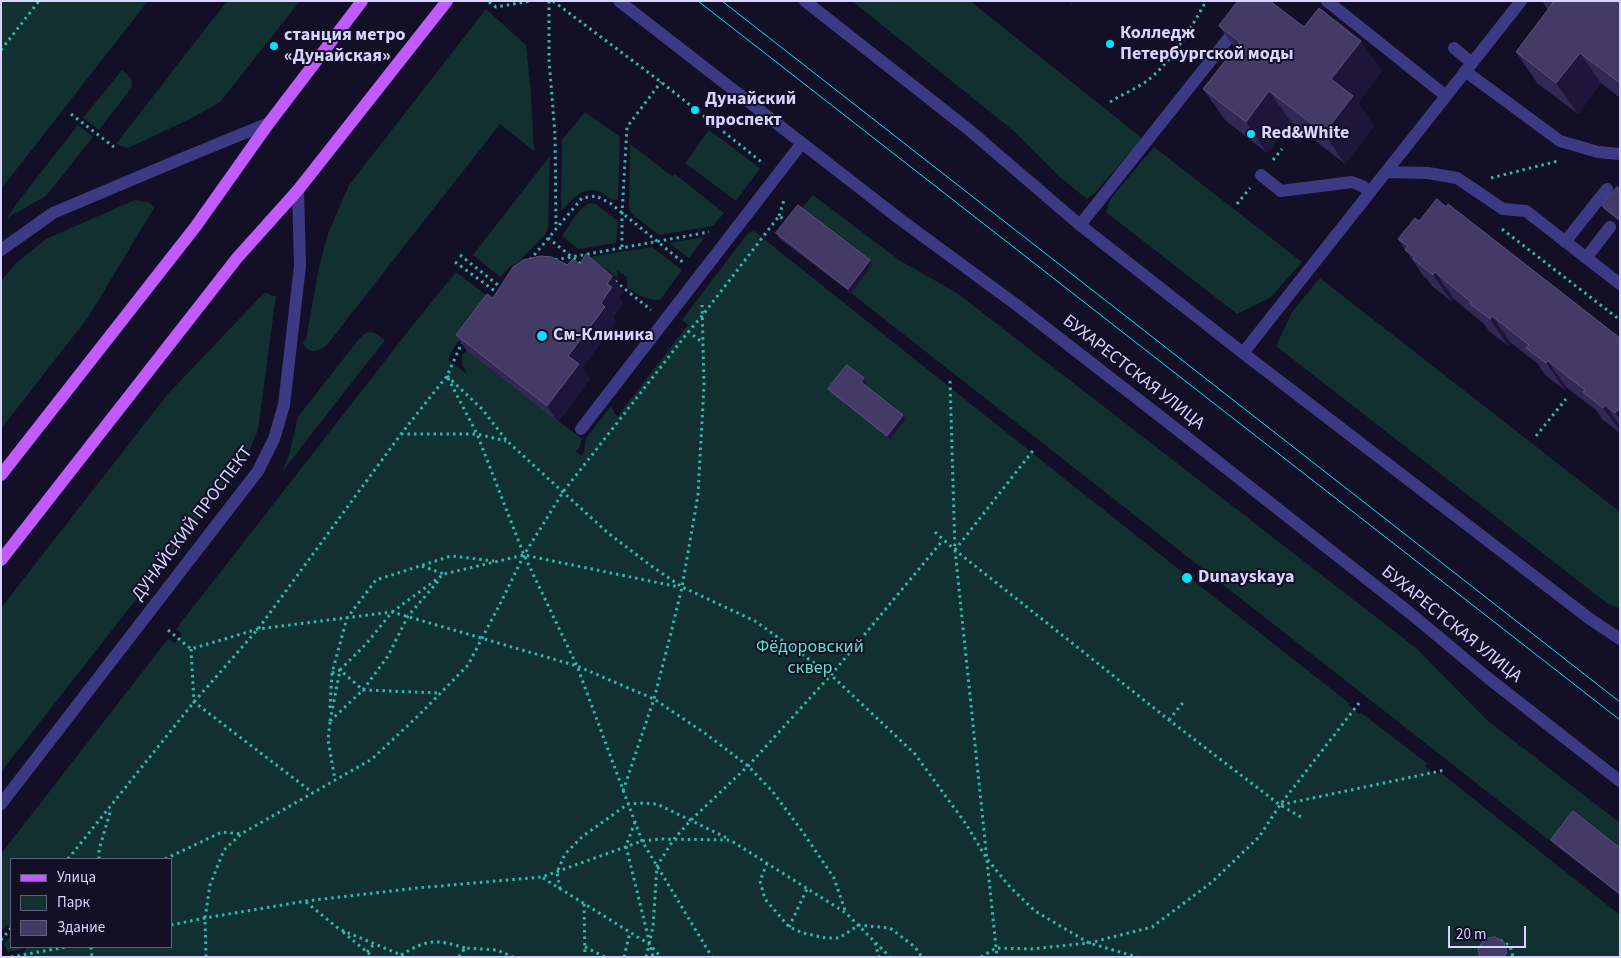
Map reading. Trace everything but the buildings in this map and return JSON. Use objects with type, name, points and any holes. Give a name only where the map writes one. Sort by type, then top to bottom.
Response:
[{"type":"main road","points":[[1,475],[196,226],[269,123],[362,1]]},
{"type":"main road","points":[[1,560],[237,258],[298,190],[447,1]]},
{"type":"street","name":"БУХАРЕСТСКАЯ УЛИЦА","points":[[618,1],[901,220],[1018,306],[1187,437],[1620,782]]},
{"type":"street","points":[[805,1],[968,129],[1080,225],[1243,353],[1574,607],[1620,639]]},
{"type":"street","points":[[1080,225],[1258,1]]},
{"type":"street","points":[[1243,353],[1521,1]]},
{"type":"street","points":[[1330,7],[1446,96]]},
{"type":"street","points":[[1454,48],[1468,67],[1560,141],[1598,152],[1620,154]]},
{"type":"street","points":[[1,250],[53,213],[269,123]]},
{"type":"street","points":[[581,429],[802,143]]},
{"type":"street","points":[[1386,172],[1428,173],[1458,178],[1503,209],[1526,211],[1620,284]]},
{"type":"street","points":[[1261,175],[1281,191],[1352,182],[1370,192]]},
{"type":"street","points":[[1565,242],[1606,189]]},
{"type":"street","name":"ДУНАЙСКИЙ ПРОСПЕКТ","points":[[1,804],[258,471],[274,439],[284,405],[300,266],[298,190]]},
{"type":"street","points":[[1586,258],[1610,227]]},
{"type":"path","points":[[1,50],[39,1]]},
{"type":"path","points":[[489,2],[496,7],[530,1]]},
{"type":"path","points":[[549,1],[549,60],[555,134],[556,228]]},
{"type":"path","points":[[206,957],[205,918],[210,885],[224,850],[241,834],[372,759],[419,715],[468,664],[524,555],[563,492],[779,216],[789,184],[661,82],[553,1]]},
{"type":"path","points":[[1110,102],[1145,82],[1154,74],[1193,25],[1206,1]]},
{"type":"path","points":[[622,247],[627,127],[661,82]]},
{"type":"path","points":[[71,114],[114,147]]},
{"type":"path","points":[[1466,184],[1560,161]]},
{"type":"path","points":[[525,267],[582,198],[596,196],[610,203],[700,276],[704,385],[698,495],[682,587],[654,698],[623,791]]},
{"type":"path","points":[[779,216],[790,223]]},
{"type":"path","points":[[1495,224],[1620,320]]},
{"type":"path","points":[[552,260],[717,230]]},
{"type":"path","points":[[548,238],[570,256],[588,267],[576,256]]},
{"type":"path","points":[[455,262],[501,296],[506,290],[460,255]]},
{"type":"path","points":[[610,277],[667,318],[689,331],[703,343]]},
{"type":"path","points":[[69,858],[194,702],[258,629],[401,434],[447,376],[460,347],[466,339]]},
{"type":"path","points":[[447,376],[476,434],[524,555],[577,666],[642,841],[712,957]]},
{"type":"path","points":[[447,376],[482,409],[507,441],[608,533],[650,566],[682,587],[755,621],[831,675],[915,754],[966,824],[987,859],[1010,887],[1035,911],[1089,943],[1137,957]]},
{"type":"path","points":[[950,382],[954,550],[997,957]]},
{"type":"path","points":[[1536,436],[1566,399]]},
{"type":"path","points":[[401,434],[476,434],[507,441]]},
{"type":"path","points":[[954,550],[1035,448]]},
{"type":"path","points":[[935,532],[954,550],[1169,720],[1280,805],[1301,817]]},
{"type":"path","points":[[646,957],[653,926],[657,866],[674,839],[691,820],[748,766],[831,675],[943,540]]},
{"type":"path","points":[[332,674],[340,670],[366,644],[392,612],[444,574],[524,555],[682,587]]},
{"type":"path","points":[[335,780],[328,740],[332,674],[347,618],[376,580],[451,556],[498,561]]},
{"type":"path","points":[[422,566],[444,574]]},
{"type":"path","points":[[330,721],[362,690],[388,656],[408,616],[444,574]]},
{"type":"path","points":[[191,649],[258,629],[392,612],[577,666],[654,698],[748,766],[773,792],[834,878],[846,912]]},
{"type":"path","points":[[168,630],[191,649],[194,702],[314,793]]},
{"type":"path","points":[[340,670],[362,690],[440,693]]},
{"type":"path","points":[[330,721],[340,670]]},
{"type":"path","points":[[1169,720],[1185,700]]},
{"type":"path","points":[[981,957],[996,948],[1031,949],[1089,943],[1152,927],[1212,882],[1259,837],[1280,805],[1359,703]]},
{"type":"path","points":[[1280,805],[1445,770]]},
{"type":"path","points":[[560,889],[557,872],[565,854],[583,836],[628,804],[657,804],[730,840],[846,912],[890,957]]},
{"type":"path","points":[[99,858],[99,850],[112,806]]},
{"type":"path","points":[[635,822],[626,846],[653,957]]},
{"type":"path","points":[[168,858],[222,832],[241,834]]},
{"type":"path","points":[[172,925],[306,902],[417,888],[542,877],[642,841],[674,839],[730,840]]},
{"type":"path","points":[[767,863],[760,881],[765,899],[789,927],[803,933],[826,938],[839,938],[859,925],[890,928],[915,947],[922,957]]},
{"type":"path","points":[[542,877],[649,944],[661,957]]},
{"type":"path","points":[[789,927],[807,889]]},
{"type":"path","points":[[306,902],[373,957]]},
{"type":"path","points":[[584,904],[585,957]]},
{"type":"path","points":[[1,940],[10,929]]},
{"type":"path","points":[[339,929],[402,956],[420,943],[442,942],[465,948],[497,950],[513,957]]},
{"type":"path","points":[[624,957],[630,932]]},
{"type":"path","points":[[1492,940],[1498,939],[1510,946],[1513,957]]},
{"type":"path","points":[[874,940],[879,957]]},
{"type":"path","points":[[368,952],[374,944]]},
{"type":"path","points":[[584,947],[605,957]]},
{"type":"path","points":[[11,957],[60,948]]},
{"type":"path","points":[[459,957],[465,948]]},
{"type":"path","points":[[391,957],[393,952]]},
{"type":"green space","points":[[1,1],[148,1],[1,189]]},
{"type":"green space","points":[[227,1],[300,1],[220,102],[192,118],[128,148],[116,144]]},
{"type":"green space","points":[[852,1],[970,1],[1142,138],[1095,193],[1087,199],[1061,178],[1015,132]]},
{"type":"green space","points":[[486,9],[526,45],[534,151],[500,124],[326,346],[315,351],[307,349],[302,342],[306,340],[319,267],[328,234],[349,185]]},
{"type":"green space","points":[[122,70],[131,79],[132,87],[99,130],[83,118]]},
{"type":"green space","points":[[585,112],[620,137],[618,200],[597,191],[585,191],[575,197],[561,211],[562,140]]},
{"type":"green space","points":[[78,125],[93,137],[46,196],[7,218],[17,203]]},
{"type":"green space","points":[[709,130],[760,168],[736,201],[685,163]]},
{"type":"green space","points":[[630,144],[672,176],[675,174],[724,213],[713,226],[659,235],[633,215],[629,209]]},
{"type":"green space","points":[[1154,147],[1302,262],[1271,297],[1237,314],[1106,212],[1111,198]]},
{"type":"green space","points":[[550,156],[548,228],[546,234],[500,277],[473,255]]},
{"type":"green space","points":[[813,195],[899,260],[957,293],[1416,648],[1488,721],[1620,823],[1620,850],[1576,815],[1554,844],[851,293],[873,264],[801,209]]},
{"type":"green space","points":[[135,200],[150,203],[154,208],[89,316],[1,429],[1,281],[15,264],[46,239]]},
{"type":"green space","points":[[590,203],[596,204],[618,221],[616,243],[578,249],[562,236],[578,213]]},
{"type":"green space","name":"Фёдоровский сквер","points":[[754,231],[1349,703],[1348,705],[1359,714],[1360,712],[1428,764],[1424,765],[1435,774],[1441,773],[1620,915],[1620,957],[20,957],[27,948],[172,948],[172,858],[10,858],[10,928],[7,925],[1,931],[1,854],[168,639],[175,643],[182,634],[176,629],[456,272],[487,296],[488,305],[455,346],[448,360],[467,374],[462,364],[462,355],[467,351],[582,439],[576,452],[582,456],[586,438],[611,406],[617,417],[688,325],[682,320],[748,233]]},
{"type":"green space","points":[[705,237],[689,258],[669,243]]},
{"type":"green space","points":[[652,247],[682,270],[660,300],[647,298],[635,292],[627,287],[627,277],[617,270],[618,278],[589,257]]},
{"type":"green space","points":[[1320,278],[1620,512],[1620,608],[1608,604],[1276,346],[1292,312]]},
{"type":"green space","points":[[264,293],[276,296],[258,430],[248,453],[235,473],[1,772],[1,608],[167,395]]},
{"type":"green space","points":[[370,332],[385,340],[282,472],[289,455],[298,417],[359,339],[364,334]]},
{"type":"green space","name":"Фёдоровский сквер","points":[[10,937],[10,948],[27,948],[8,952],[4,944]]},
{"type":"tram line","points":[[698,1],[1620,720]]},
{"type":"tram line","points":[[722,1],[1620,702]]},
{"type":"place","name":"Колледж Петербургской моды","points":[[1110,44]]},
{"type":"place","name":"станция метро «Дунайская»","points":[[274,46]]},
{"type":"place","name":"Дунайский проспект","points":[[695,110]]},
{"type":"place","name":"Red&White","points":[[1251,134]]},
{"type":"place","name":"См-Клиника","points":[[542,336]]},
{"type":"place","name":"Dunayskaya","points":[[1187,578]]}]
